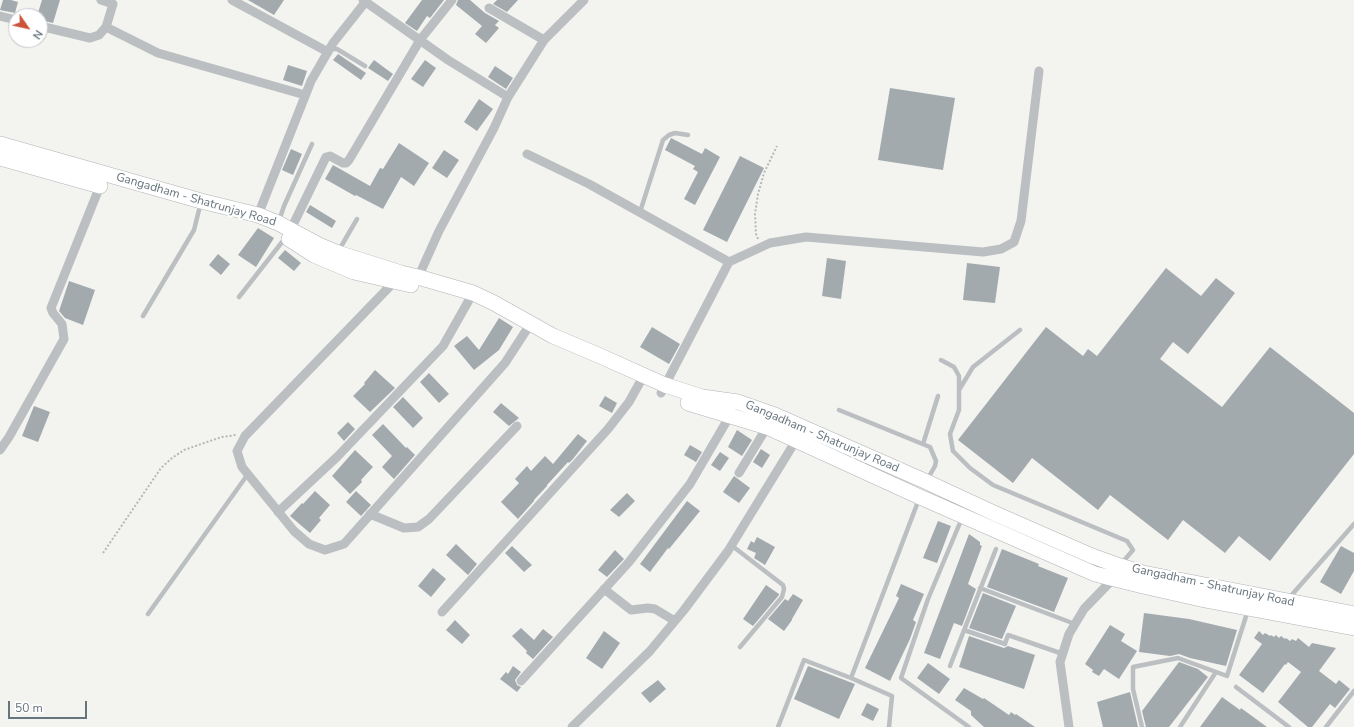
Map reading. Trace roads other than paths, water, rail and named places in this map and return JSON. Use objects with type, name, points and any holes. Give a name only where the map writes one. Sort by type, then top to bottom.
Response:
[{"type":"main road","name":"Gangadham - Shatrunjay Road","points":[[0,144],[107,183]]},
{"type":"main road","name":"Gangadham - Shatrunjay Road","points":[[0,158],[107,183],[201,201],[285,229],[338,254],[401,273],[416,281],[471,296],[529,326],[598,355],[663,389],[678,400],[767,428],[800,434],[927,482],[1092,556],[1117,572],[1150,588],[1354,628]]},
{"type":"main road","name":"Gangadham - Shatrunjay Road","points":[[285,229],[314,255],[348,269],[394,282],[416,281]]},
{"type":"main road","name":"Gangadham - Shatrunjay Road","points":[[663,389],[702,397],[738,402],[775,415],[800,434],[920,497],[1095,574],[1117,572],[1143,573],[1354,614]]},
{"type":"street","points":[[48,28],[90,38],[99,35],[106,27],[113,4],[101,0]]},
{"type":"street","points":[[232,0],[329,50]]},
{"type":"street","points":[[285,229],[326,157],[330,156],[346,163],[349,160],[420,40],[452,0]]},
{"type":"street","points":[[416,281],[439,231],[494,128],[508,97],[544,40],[584,0]]},
{"type":"street","points":[[251,217],[311,81],[329,50],[365,1],[448,60],[508,97]]},
{"type":"street","points":[[489,8],[544,40]]},
{"type":"street","points":[[106,27],[158,53],[305,95]]},
{"type":"street","points":[[663,389],[729,262],[770,243],[806,237],[983,252],[1002,249],[1014,242],[1021,221],[1039,71]]},
{"type":"street","points":[[527,154],[589,184],[729,262]]},
{"type":"street","points":[[0,450],[9,437],[64,339],[62,324],[51,308],[107,183]]},
{"type":"street","points":[[394,282],[245,436],[237,451],[242,467],[294,531],[309,544],[325,550],[344,544],[500,368],[529,326]]},
{"type":"street","points":[[278,512],[338,457],[443,346],[471,296]]},
{"type":"street","points":[[442,612],[608,429],[629,402],[642,379]]},
{"type":"street","points":[[521,680],[629,562],[690,484],[738,402]]},
{"type":"street","points":[[370,514],[404,528],[418,527],[429,519],[517,426]]},
{"type":"street","points":[[739,473],[767,428]]},
{"type":"street","points":[[572,727],[650,651],[675,621],[732,545],[800,434]]},
{"type":"street","points":[[920,497],[927,482]]},
{"type":"street","points":[[1069,727],[1060,662],[1069,634],[1074,624],[1084,609],[1117,572]]},
{"type":"street","points":[[604,589],[631,610],[648,608],[655,609],[675,621]]},
{"type":"lane","points":[[329,50],[337,49],[365,66]]},
{"type":"lane","points":[[640,212],[663,140],[674,133],[688,135]]},
{"type":"lane","points":[[239,297],[285,229],[284,206],[312,144]]},
{"type":"lane","points":[[143,316],[194,230],[201,201]]},
{"type":"lane","points":[[338,254],[357,219]]},
{"type":"lane","points":[[959,390],[973,367],[1020,330]]},
{"type":"lane","points":[[941,360],[954,367],[959,376],[959,410],[950,434],[953,451],[970,468],[993,485],[1127,541],[1132,550],[1117,572]]},
{"type":"lane","points":[[922,444],[938,396]]},
{"type":"lane","points":[[839,410],[930,447],[936,461],[927,482]]},
{"type":"lane","points":[[148,614],[248,474]]},
{"type":"lane","points":[[851,678],[920,497]]},
{"type":"lane","points":[[963,516],[928,599],[901,678],[969,727]]},
{"type":"lane","points":[[1287,601],[1354,524]]},
{"type":"lane","points":[[732,545],[783,585],[784,589],[782,597],[740,647]]},
{"type":"lane","points":[[950,666],[996,549]]},
{"type":"lane","points":[[980,588],[1074,624]]},
{"type":"lane","points":[[1142,727],[1133,689],[1133,667],[1178,658],[1227,676],[1249,608]]},
{"type":"lane","points":[[964,630],[1005,644],[1008,636],[1063,654]]},
{"type":"lane","points":[[778,727],[804,660],[892,696],[889,727]]},
{"type":"lane","points":[[1180,727],[1216,672]]},
{"type":"lane","points":[[1236,687],[1289,727]]},
{"type":"lane","points":[[1326,727],[1354,691]]}]
